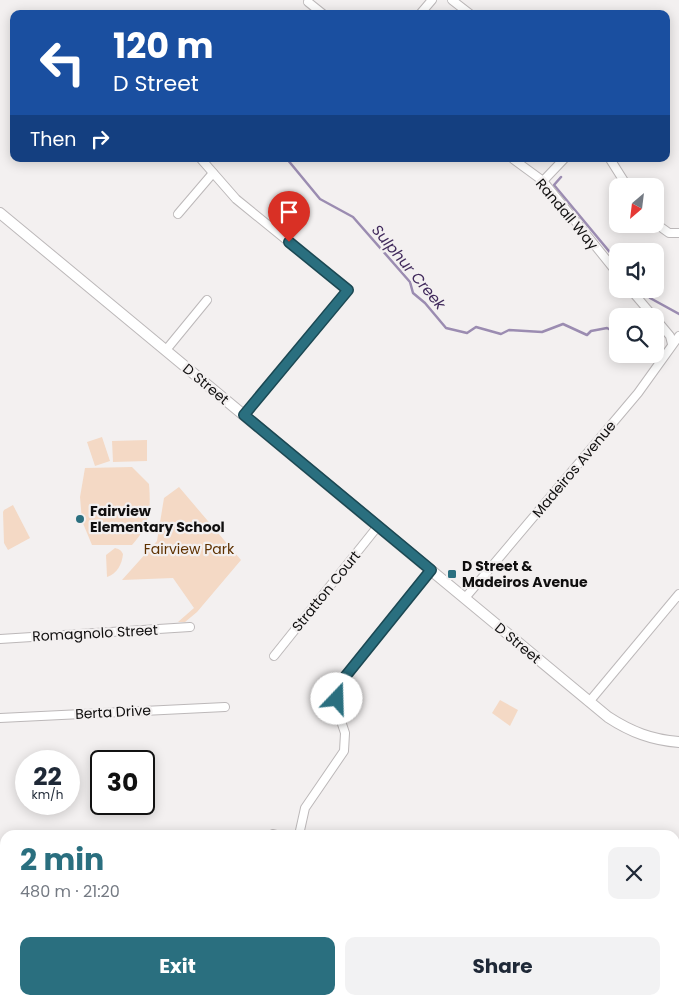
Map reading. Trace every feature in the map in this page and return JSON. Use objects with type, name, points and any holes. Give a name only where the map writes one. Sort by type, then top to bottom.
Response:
[{"type":"main road","name":"D Street","points":[[0,212],[589,702],[623,727],[641,735],[679,742]]},
{"type":"street","points":[[423,10],[432,0]]},
{"type":"street","points":[[452,0],[465,10]]},
{"type":"street","points":[[308,2],[319,10]]},
{"type":"street","points":[[204,162],[236,199],[348,290],[244,415]]},
{"type":"street","name":"Randall Way","points":[[518,162],[543,181],[609,263]]},
{"type":"street","points":[[543,181],[561,162]]},
{"type":"street","points":[[612,162],[622,178]]},
{"type":"street","points":[[178,214],[213,173]]},
{"type":"street","points":[[664,229],[669,233],[679,233]]},
{"type":"street","points":[[638,298],[646,308]]},
{"type":"street","points":[[166,350],[207,300]]},
{"type":"street","points":[[664,329],[670,336],[672,344]]},
{"type":"street","name":"Madeiros Avenue","points":[[465,598],[638,393],[679,336]]},
{"type":"street","name":"Stratton Court","points":[[274,656],[378,526]]},
{"type":"street","points":[[300,830],[305,808],[344,751],[345,732],[337,709],[336,688],[431,570]]},
{"type":"street","points":[[589,702],[679,594]]},
{"type":"street","name":"Romagnolo Street","points":[[0,638],[190,627]]},
{"type":"street","name":"Berta Drive","points":[[0,718],[225,707]]},
{"type":"green space","points":[[102,437],[110,461],[95,466],[87,442]]},
{"type":"green space","points":[[147,440],[147,461],[113,462],[112,441]]},
{"type":"green space","points":[[132,467],[149,484],[149,509],[143,531],[132,545],[92,545],[82,521],[80,497],[85,468]]},
{"type":"green space","name":"Fairview Park","points":[[179,487],[241,560],[197,612],[185,622],[178,622],[194,608],[173,578],[122,580],[157,541],[164,498]]},
{"type":"green space","points":[[13,505],[30,538],[8,550],[4,543],[3,512]]},
{"type":"green space","points":[[115,548],[123,554],[116,571],[107,577],[106,555]]},
{"type":"green space","points":[[500,700],[518,710],[510,726],[492,713]]},
{"type":"waterway","name":"Sulphur Creek","points":[[289,162],[320,199],[353,217],[410,282],[413,293],[425,303],[446,328],[467,333],[476,327],[501,334],[509,330],[542,332],[563,324],[587,335],[591,331],[609,329]]},
{"type":"waterway","points":[[561,177],[554,185],[609,251]]},
{"type":"waterway","points":[[650,298],[679,314]]},
{"type":"place","name":"Fairview Elementary School","points":[[80,519]]},
{"type":"place","name":"D Street & Madeiros Avenue","points":[[452,574]]},
{"type":"route","points":[[289,242],[348,290],[244,415],[431,570],[336,688],[337,699]]}]
